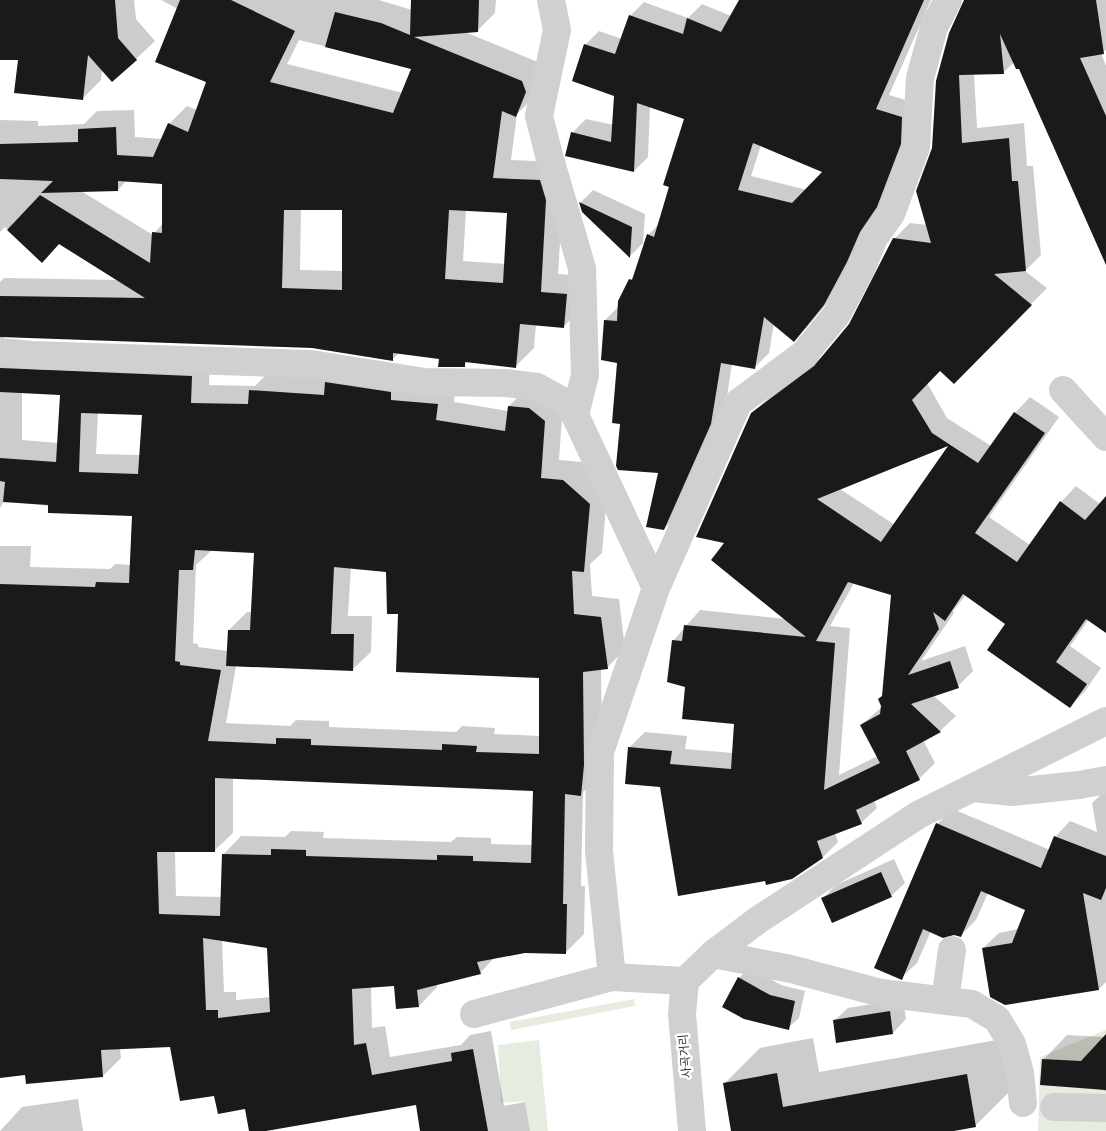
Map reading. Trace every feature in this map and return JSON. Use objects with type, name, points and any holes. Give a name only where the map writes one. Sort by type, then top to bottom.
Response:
[{"type":"street","points":[[550,0],[557,30],[539,116],[582,268],[585,375],[575,415]]},
{"type":"street","points":[[612,977],[599,851],[600,752],[656,588],[738,403],[805,353],[837,314],[861,269],[874,238],[891,214],[916,146],[922,70],[934,27],[948,0]]},
{"type":"street","points":[[0,352],[31,355],[311,364],[425,382],[506,383],[537,387],[564,402],[575,415],[656,588]]},
{"type":"street","points":[[1063,390],[1106,437]]},
{"type":"street","points":[[474,1014],[612,977],[685,981],[713,954],[758,920],[918,815],[1106,721]]},
{"type":"street","points":[[973,788],[1013,792],[1079,785],[1106,780]]},
{"type":"street","points":[[944,1001],[952,950]]},
{"type":"street","points":[[713,954],[792,969],[881,993],[972,1004],[997,1019],[1012,1044],[1020,1073],[1023,1102]]},
{"type":"street","name":"사곡거리","points":[[685,981],[682,1014],[692,1131]]},
{"type":"street","points":[[1054,1107],[1106,1108]]},
{"type":"shaded area","points":[[634,999],[635,1006],[511,1030],[510,1022]]},
{"type":"shaded area","points":[[1106,1030],[1106,1131],[1038,1131],[1040,1057]]},
{"type":"shaded area","points":[[539,1040],[548,1131],[530,1131],[525,1101],[501,1103],[498,1045]]},
{"type":"building","points":[[0,0],[115,0],[118,38],[137,60],[112,82],[88,55],[83,100],[14,93],[18,60],[0,60]]},
{"type":"building","points":[[180,0],[231,0],[295,31],[270,82],[393,113],[411,69],[325,47],[335,12],[381,23],[410,35],[411,0],[479,0],[478,32],[414,37],[522,81],[526,92],[516,117],[502,111],[493,178],[540,180],[546,200],[541,292],[567,294],[564,328],[520,324],[516,368],[465,362],[465,367],[438,367],[439,359],[393,353],[393,361],[312,348],[0,337],[0,296],[145,298],[59,244],[42,263],[7,230],[40,195],[150,263],[152,232],[162,233],[162,184],[118,181],[118,191],[41,193],[53,181],[0,179],[0,144],[78,142],[78,129],[116,127],[117,155],[153,157],[168,123],[188,132],[206,82],[155,62]],"holes":[[[284,210],[342,210],[342,290],[282,288]],[[449,210],[507,213],[503,283],[445,279]]]},
{"type":"building","points":[[739,0],[924,0],[876,109],[902,117],[901,144],[877,207],[860,232],[847,262],[824,305],[794,342],[764,317],[755,369],[721,363],[711,424],[664,530],[646,527],[658,473],[618,470],[616,466],[620,424],[612,423],[617,363],[601,360],[604,320],[617,321],[618,301],[629,279],[632,280],[647,234],[654,237],[669,187],[663,185],[684,119],[637,103],[634,172],[565,156],[571,132],[611,142],[614,96],[572,81],[584,44],[615,54],[629,15],[683,34],[687,18],[721,32]],"holes":[[[753,143],[822,172],[792,203],[738,190]]]},
{"type":"building","points":[[964,0],[1096,0],[1104,54],[1080,58],[1106,116],[1106,265],[1019,69],[1016,69],[1000,34],[1004,74],[959,75],[962,143],[1009,138],[1012,181],[1018,181],[1026,271],[994,274],[1032,305],[954,384],[940,371],[912,400],[932,433],[978,463],[1014,412],[1045,433],[975,533],[1017,562],[1060,501],[1085,520],[1106,496],[1106,633],[1086,619],[1056,662],[1087,684],[1070,708],[987,650],[1005,624],[963,594],[945,621],[933,612],[939,629],[908,675],[950,661],[959,688],[911,704],[941,732],[906,751],[920,780],[856,810],[862,824],[817,841],[823,858],[792,879],[766,885],[765,881],[678,896],[660,787],[625,784],[628,747],[672,751],[670,764],[731,769],[734,724],[682,719],[685,687],[667,682],[672,640],[682,641],[684,625],[806,637],[711,560],[724,543],[696,537],[751,413],[814,366],[849,324],[893,238],[931,243],[916,191],[932,148],[936,81],[949,33]],"holes":[[[948,446],[881,542],[817,499]],[[848,582],[891,595],[882,696],[878,699],[881,706],[880,714],[860,725],[880,763],[824,790],[835,643],[816,641]]]},
{"type":"building","points":[[579,202],[632,227],[630,258],[582,212]]},
{"type":"building","points":[[0,368],[192,376],[191,403],[248,404],[249,390],[324,395],[325,382],[391,392],[391,400],[438,404],[436,420],[505,431],[508,406],[529,408],[545,421],[541,478],[563,480],[590,504],[584,572],[572,571],[574,614],[601,617],[608,669],[583,672],[584,765],[581,796],[565,794],[563,904],[567,904],[566,954],[525,953],[477,962],[481,974],[417,990],[419,1007],[396,1009],[394,986],[352,989],[354,1045],[366,1043],[372,1075],[452,1061],[451,1053],[473,1049],[488,1131],[420,1131],[416,1105],[266,1131],[249,1131],[245,1109],[218,1114],[214,1096],[180,1101],[170,1047],[101,1050],[103,1077],[26,1084],[25,1075],[0,1078],[0,584],[95,587],[96,582],[129,583],[132,516],[48,513],[48,505],[3,502],[5,482],[0,481],[0,458],[56,462],[60,395],[0,392]],"holes":[[[81,413],[142,415],[138,474],[79,472]],[[195,550],[254,553],[250,630],[228,630],[226,666],[353,671],[354,634],[331,634],[334,567],[386,572],[387,614],[398,614],[396,672],[539,678],[539,754],[476,752],[477,746],[442,744],[442,750],[311,745],[311,739],[276,738],[276,744],[208,741],[221,670],[180,665],[180,662],[175,661],[179,570],[193,570]],[[215,778],[533,791],[531,863],[473,861],[473,856],[437,855],[437,860],[306,856],[306,850],[271,849],[271,855],[222,854],[220,916],[159,914],[157,852],[215,852]],[[203,938],[267,948],[270,1012],[218,1018],[218,1010],[206,1010]]]},
{"type":"building","points":[[936,823],[1041,868],[1054,836],[1106,856],[1106,888],[1101,900],[1083,893],[1099,990],[1005,1005],[990,997],[982,948],[1012,943],[1025,910],[981,891],[961,937],[954,935],[943,938],[923,929],[902,980],[874,968]]},
{"type":"building","points":[[881,872],[892,897],[832,923],[821,898]]},
{"type":"building","points":[[738,977],[770,995],[795,1001],[789,1030],[744,1019],[722,1007]]},
{"type":"building","points":[[890,1011],[893,1034],[836,1043],[833,1020]]},
{"type":"building","points":[[1106,1034],[1106,1090],[1040,1085],[1042,1059],[1081,1061]]},
{"type":"building","points":[[777,1073],[783,1107],[967,1074],[976,1127],[954,1131],[731,1131],[723,1083]]}]
